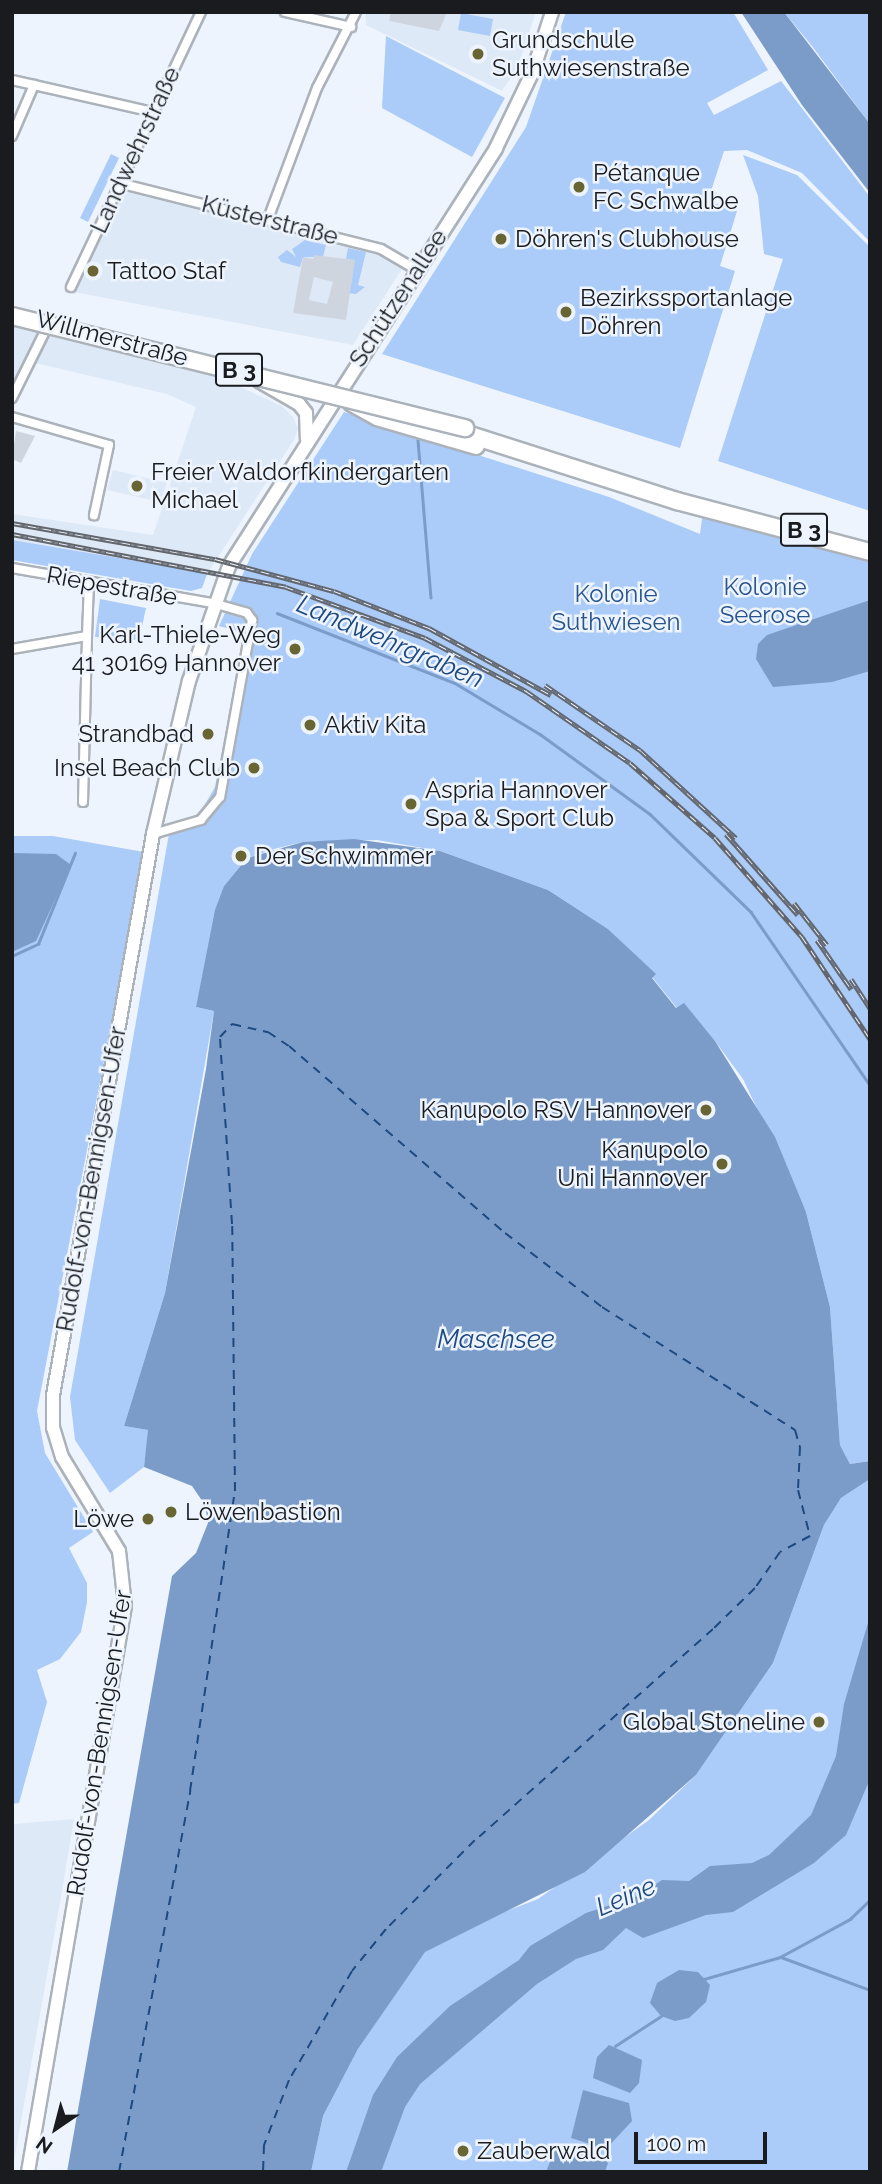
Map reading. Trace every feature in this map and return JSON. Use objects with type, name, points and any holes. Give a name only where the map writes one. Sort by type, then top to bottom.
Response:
[{"type":"highway","name":"B 3","points":[[12,316],[465,431],[744,517],[870,552]]},
{"type":"highway","points":[[333,398],[432,435],[604,478]]},
{"type":"highway","name":"B 3","points":[[465,431],[604,478],[707,505]]},
{"type":"highway","name":"B 3","points":[[744,517],[870,546]]},
{"type":"street","name":"Landwehrstraße","points":[[71,288],[201,12]]},
{"type":"street","points":[[285,12],[351,27]]},
{"type":"street","points":[[268,219],[317,88],[351,27],[356,12]]},
{"type":"street","name":"Schützenallee","points":[[225,574],[306,440],[504,131],[552,12]]},
{"type":"street","points":[[12,80],[153,112]]},
{"type":"street","points":[[12,136],[34,85]]},
{"type":"street","name":"Küsterstraße","points":[[119,183],[381,249],[417,270]]},
{"type":"street","name":"Willmerstraße","points":[[12,316],[50,321],[333,398]]},
{"type":"street","points":[[12,398],[16,384],[50,321]]},
{"type":"street","points":[[247,374],[299,404],[307,418],[306,440]]},
{"type":"street","points":[[12,417],[109,446],[94,515]]},
{"type":"street","name":"Riepestraße","points":[[12,568],[213,603]]},
{"type":"street","name":"Rudolf-von-Bennigsen-Ufer","points":[[27,2172],[125,1605],[119,1551],[62,1457],[53,1428],[53,1395],[159,834],[213,603],[225,574]]},
{"type":"street","points":[[83,802],[89,582]]},
{"type":"street","points":[[159,834],[201,820],[220,797],[250,634],[247,613],[213,603]]},
{"type":"street","points":[[12,649],[87,636]]},
{"type":"shaded area","name":"Grundschule Suthwiesenstraße","points":[[365,12],[536,12],[518,67],[502,91],[366,25]]},
{"type":"shaded area","points":[[119,183],[381,249],[406,263],[353,345],[69,291]]},
{"type":"shaded area","points":[[12,312],[172,356],[282,406],[293,417],[298,428],[294,440],[207,574],[12,540],[12,514],[153,535],[196,407],[167,394],[31,362],[12,398]]},
{"type":"shaded area","name":"Freier Waldorfkindergarten Michael","points":[[113,470],[167,483],[160,502],[107,490]]},
{"type":"shaded area","points":[[74,1819],[62,1891],[12,2172],[12,1824]]},
{"type":"green space","name":"Bezirkssportanlage Döhren","points":[[566,12],[733,12],[768,70],[707,103],[714,115],[781,81],[870,197],[870,242],[802,173],[747,150],[724,151],[711,191],[717,193],[714,203],[737,211],[720,266],[735,271],[680,448],[382,354],[526,127]]},
{"type":"green space","points":[[784,12],[870,12],[870,124],[812,46]]},
{"type":"green space","points":[[461,13],[493,19],[490,36],[458,30]]},
{"type":"green space","points":[[386,36],[505,98],[472,157],[382,108]]},
{"type":"green space","points":[[111,154],[119,158],[88,222],[80,218]]},
{"type":"green space","name":"Bezirkssportanlage Döhren","points":[[743,155],[797,175],[870,247],[870,511],[718,461],[783,259],[764,254],[758,196]]},
{"type":"green space","points":[[305,240],[326,245],[323,257],[303,257],[300,267],[281,262],[278,257],[287,250],[296,257],[292,249]]},
{"type":"green space","points":[[348,248],[366,252],[358,285],[365,287],[356,294],[347,293],[354,260],[346,259]]},
{"type":"green space","points":[[344,412],[609,497],[700,534],[704,504],[870,557],[870,1461],[850,1464],[840,1445],[830,1307],[806,1212],[743,1079],[715,1041],[684,1004],[677,1008],[652,977],[655,974],[608,929],[548,890],[440,851],[377,840],[303,842],[274,849],[247,858],[224,886],[196,1007],[214,1011],[165,1293],[124,1426],[149,1430],[144,1467],[110,1493],[75,1440],[70,1397],[170,828],[200,813],[215,787],[245,633],[219,626],[252,554]]},
{"type":"green space","points":[[12,540],[207,574],[202,588],[191,591],[12,560]]},
{"type":"green space","points":[[100,599],[146,608],[139,640],[95,637]]},
{"type":"green space","points":[[12,836],[53,836],[144,852],[37,1411],[45,1453],[93,1532],[69,1548],[87,1583],[87,1602],[81,1632],[60,1659],[37,1670],[47,1702],[19,1803],[12,1804]]},
{"type":"green space","points":[[870,1479],[870,2172],[311,2172],[323,2116],[358,2049],[425,1951],[465,1927],[538,1899],[649,1820],[696,1775],[773,1663],[824,1525],[841,1498]]},
{"type":"water","points":[[741,12],[784,12],[870,124],[870,193],[802,105]]},
{"type":"water","points":[[870,600],[870,671],[832,682],[773,687],[756,659],[758,644],[767,635]]},
{"type":"water","name":"Maschsee","points":[[354,839],[440,851],[548,890],[608,929],[656,974],[652,978],[676,1008],[684,1003],[715,1041],[775,1137],[806,1212],[830,1307],[840,1445],[850,1464],[870,1461],[870,1479],[841,1498],[824,1525],[773,1663],[696,1775],[585,1872],[425,1952],[358,2049],[323,2116],[311,2172],[67,2172],[172,1576],[196,1553],[208,1523],[205,1505],[192,1486],[144,1467],[148,1430],[124,1426],[165,1293],[206,1069],[214,1011],[196,1007],[215,910],[224,886],[247,858],[303,842]]},
{"type":"water","points":[[12,853],[56,854],[71,865],[36,941],[12,952]]},
{"type":"water","points":[[870,1616],[870,1779],[846,1835],[814,1863],[733,1912],[706,1915],[643,1938],[626,1928],[603,1950],[576,1959],[537,1984],[420,2084],[405,2107],[381,2172],[346,2172],[373,2095],[397,2057],[450,2006],[519,1960],[530,1946],[586,1913],[638,1896],[662,1880],[689,1881],[710,1866],[752,1863],[769,1855],[811,1815],[836,1756],[844,1704]]},
{"type":"water","points":[[679,1970],[698,1972],[710,1985],[706,2002],[689,2018],[675,2021],[661,2016],[650,2003],[657,1983]]},
{"type":"water","points":[[609,2045],[642,2060],[639,2083],[630,2093],[593,2078],[597,2057]]},
{"type":"water","points":[[583,2090],[629,2103],[632,2121],[606,2149],[571,2138]]},
{"type":"water","points":[[567,2145],[601,2157],[608,2163],[605,2172],[546,2172],[554,2152]]},
{"type":"building","points":[[391,12],[447,12],[439,31],[389,21]]},
{"type":"building","points":[[314,255],[355,260],[346,320],[293,313],[303,257],[313,259]],"holes":[[[314,277],[333,282],[327,304],[309,300]]]},
{"type":"building","points":[[16,431],[35,436],[21,463],[12,459]]},
{"type":"waterway","points":[[418,440],[431,597]]},
{"type":"waterway","name":"Landwehrgraben","points":[[277,613],[455,683],[540,734],[650,814],[751,912],[870,1085]]},
{"type":"waterway","name":"Landwehrgraben","points":[[12,956],[38,944],[75,853]]},
{"type":"waterway","points":[[704,1979],[780,1957],[850,1919],[870,1900]]},
{"type":"waterway","points":[[781,1957],[870,1990]]},
{"type":"waterway","points":[[615,2046],[661,2016]]},
{"type":"ferry route","points":[[119,2172],[190,1791],[235,1491],[232,1224],[220,1037],[232,1024],[268,1032],[289,1046],[505,1233],[602,1307],[795,1430],[800,1447],[798,1490],[810,1536],[780,1552],[755,1588],[713,1629],[475,1840],[386,1929],[352,1971],[289,2080],[264,2145],[263,2172]]},
{"type":"railway","points":[[12,523],[215,559],[334,591],[429,628],[551,695]]},
{"type":"railway","points":[[12,534],[286,587],[425,638],[526,691],[630,763],[715,838],[802,937],[870,1039]]},
{"type":"railway","points":[[545,685],[640,750],[736,838]]},
{"type":"railway","points":[[726,834],[798,915]]},
{"type":"railway","points":[[794,903],[827,945]]},
{"type":"railway","points":[[817,940],[851,989]]},
{"type":"railway","points":[[851,979],[870,1008]]},
{"type":"place","name":"Grundschule Suthwiesenstraße","points":[[478,54]]},
{"type":"place","name":"Pétanque FC Schwalbe","points":[[579,187]]},
{"type":"place","name":"Döhren's Clubhouse","points":[[501,239]]},
{"type":"place","name":"Tattoo Staf","points":[[93,271]]},
{"type":"place","name":"Bezirkssportanlage Döhren","points":[[566,312]]},
{"type":"place","name":"Freier Waldorfkindergarten Michael","points":[[137,486]]},
{"type":"place","name":"Karl-Thiele-Weg 41 30169 Hannover","points":[[295,649]]},
{"type":"place","name":"Aktiv Kita","points":[[310,725]]},
{"type":"place","name":"Strandbad","points":[[208,734]]},
{"type":"place","name":"Insel Beach Club","points":[[254,768]]},
{"type":"place","name":"Aspria Hannover Spa & Sport Club","points":[[411,804]]},
{"type":"place","name":"Der Schwimmer","points":[[241,856]]},
{"type":"place","name":"Kanupolo RSV Hannover","points":[[706,1110]]},
{"type":"place","name":"Kanupolo Uni Hannover","points":[[722,1164]]},
{"type":"place","name":"Löwenbastion","points":[[171,1512]]},
{"type":"place","name":"Löwe","points":[[148,1519]]},
{"type":"place","name":"Global Stoneline","points":[[819,1722]]},
{"type":"place","name":"Zauberwald","points":[[463,2151]]},
{"type":"park label","name":"Kolonie Seerose","points":[[765,601]]},
{"type":"park label","name":"Kolonie Suthwiesen","points":[[616,608]]},
{"type":"water label","name":"Leine","points":[[626,1897]]}]
